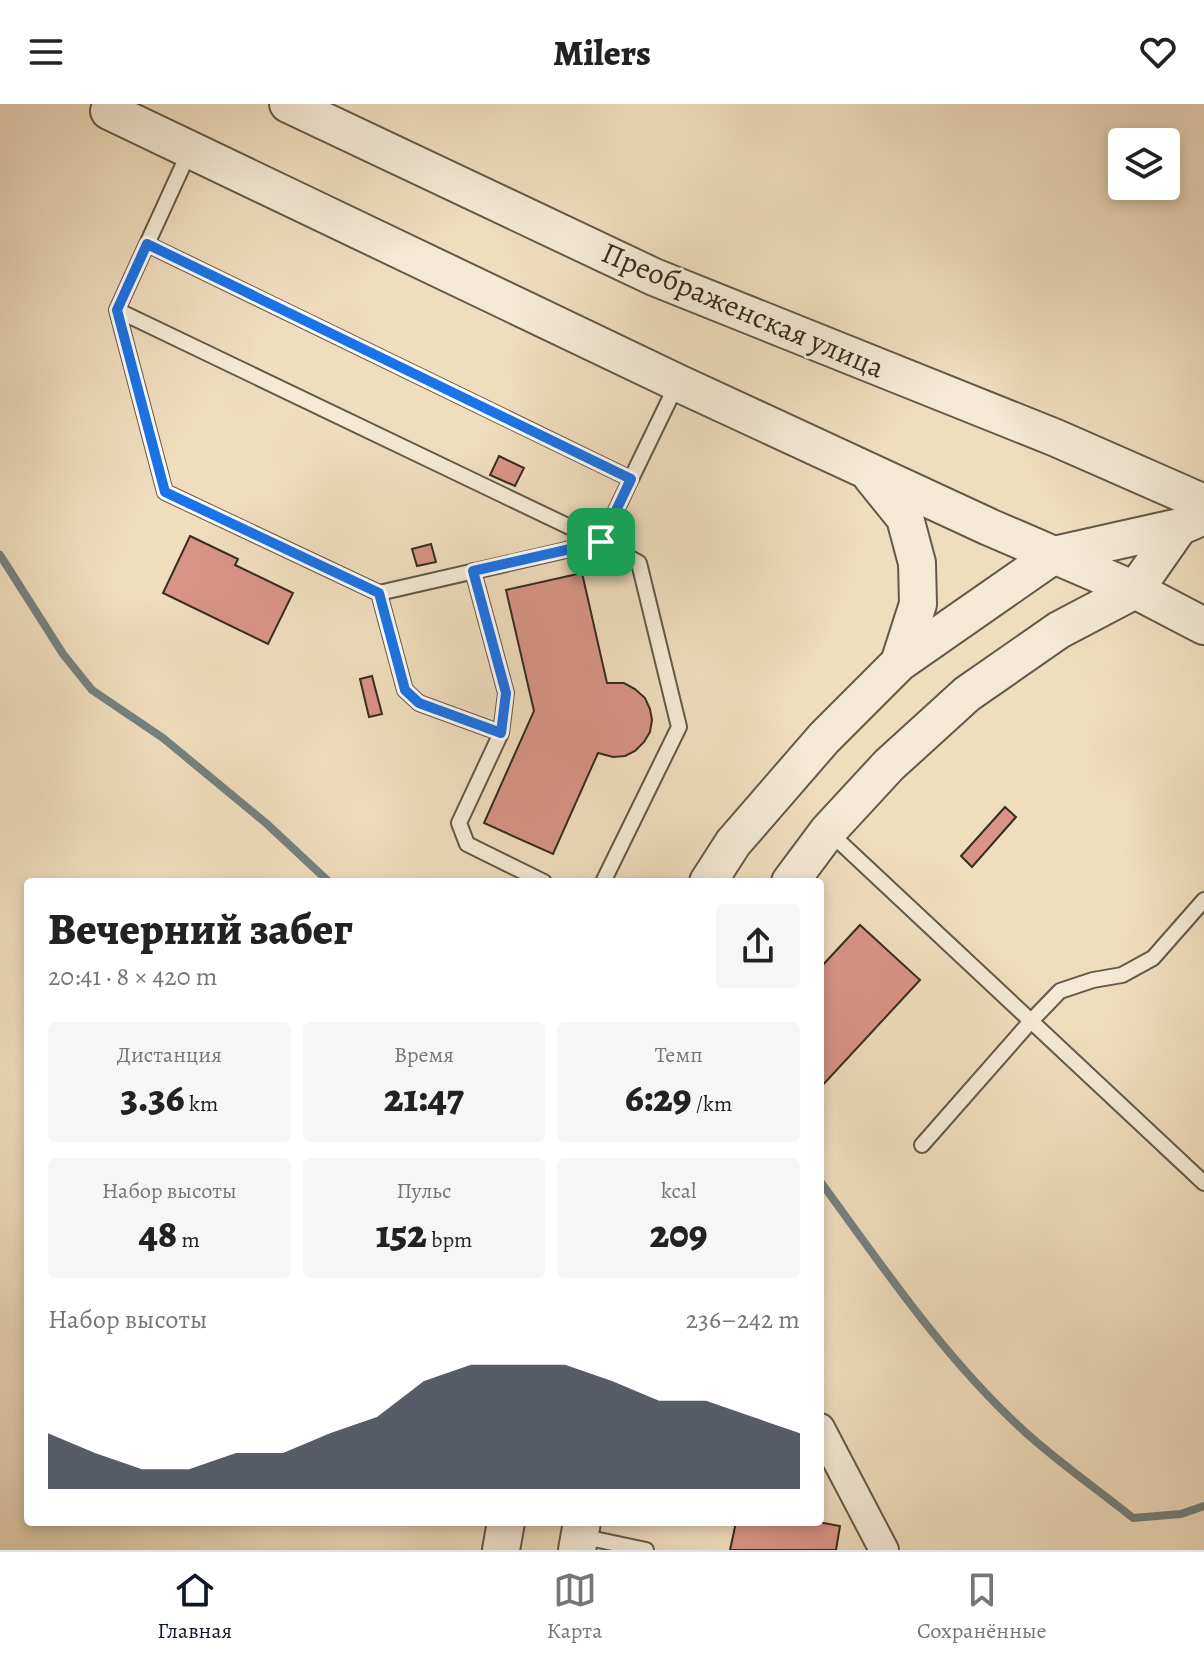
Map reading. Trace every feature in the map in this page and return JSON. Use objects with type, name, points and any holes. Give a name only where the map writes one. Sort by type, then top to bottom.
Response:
[{"type":"street","name":"Преображенская улица","points":[[288,104],[654,277],[1056,438],[1198,521]]},
{"type":"street","points":[[111,108],[190,150],[678,383],[1135,590],[1204,626]]},
{"type":"street","points":[[865,469],[905,518],[917,563],[918,604],[899,663]]},
{"type":"street","points":[[711,878],[733,843],[814,750],[899,663],[1054,555],[1198,521]]},
{"type":"street","points":[[793,878],[828,831],[889,765],[967,694],[1059,630],[1135,590],[1198,521]]},
{"type":"street","points":[[824,1436],[884,1550]]},
{"type":"street","points":[[501,1550],[505,1526]]},
{"type":"lane","points":[[190,150],[117,310],[165,492],[379,593],[601,542]]},
{"type":"lane","points":[[147,244],[631,479]]},
{"type":"lane","points":[[117,310],[639,563],[679,727],[605,878]]},
{"type":"lane","points":[[601,542],[678,383]]},
{"type":"lane","points":[[473,571],[506,693],[501,733],[459,823],[467,844],[536,878]]},
{"type":"lane","points":[[379,593],[405,690],[419,703],[501,733]]},
{"type":"lane","points":[[828,831],[1204,1183]]},
{"type":"lane","points":[[922,1145],[1060,991],[1093,980],[1122,975],[1153,958],[1204,900]]},
{"type":"lane","points":[[579,1536],[646,1550]]},
{"type":"building","points":[[499,456],[524,468],[515,486],[490,475]]},
{"type":"building","points":[[190,536],[238,559],[235,565],[293,593],[268,644],[163,593]]},
{"type":"building","points":[[431,544],[436,562],[417,566],[412,549]]},
{"type":"building","points":[[582,573],[607,683],[624,683],[635,689],[645,698],[652,720],[650,732],[635,751],[613,757],[598,753],[553,854],[484,823],[534,711],[506,590]]},
{"type":"building","points":[[372,676],[382,714],[369,717],[360,679]]},
{"type":"building","points":[[1005,807],[1016,817],[972,867],[961,856]]},
{"type":"building","points":[[860,925],[920,980],[824,1084],[824,964]]},
{"type":"building","points":[[824,1523],[840,1526],[836,1550],[730,1550],[735,1526],[824,1526]]},
{"type":"waterway","points":[[0,555],[63,654],[92,690],[163,738],[267,824],[325,878]]},
{"type":"waterway","points":[[824,1187],[891,1279],[967,1373],[995,1403],[1064,1465],[1133,1518],[1181,1514],[1204,1506]]},
{"type":"route","points":[[147,244],[631,479],[601,542],[473,571],[506,693],[501,733],[419,703],[405,690],[379,593],[165,492],[117,310],[147,244]]}]
